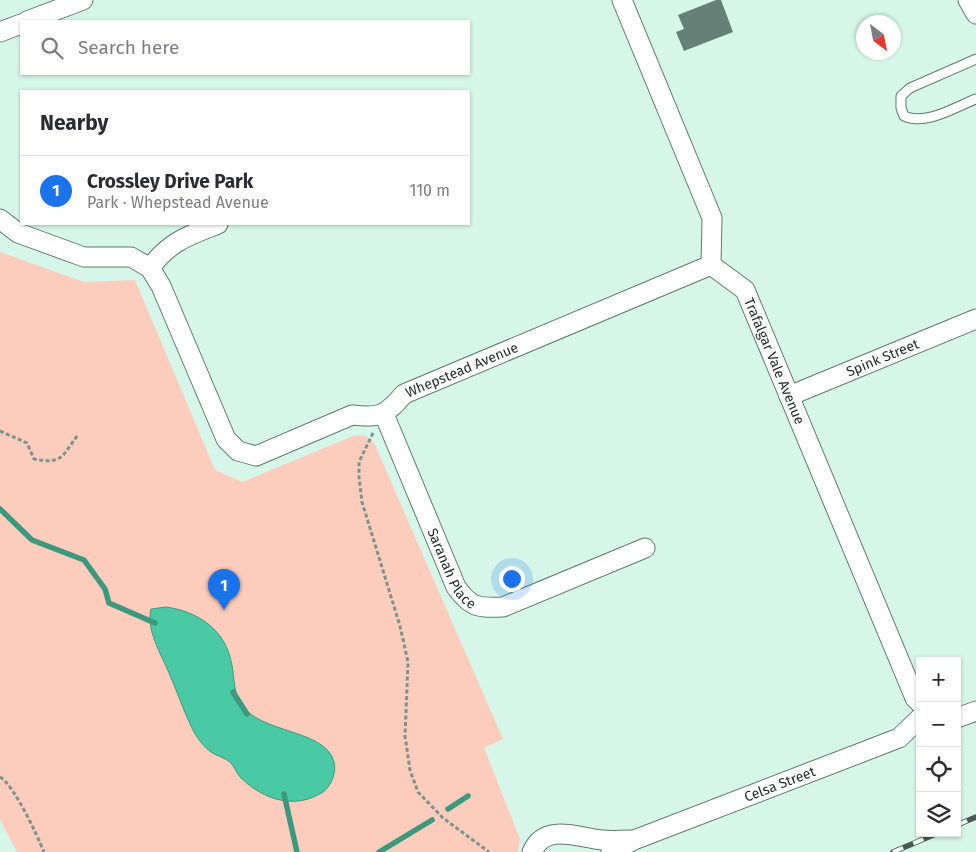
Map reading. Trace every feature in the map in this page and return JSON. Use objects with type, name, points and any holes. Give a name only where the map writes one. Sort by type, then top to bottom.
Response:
[{"type":"street","points":[[30,20],[82,0]]},
{"type":"street","points":[[622,0],[712,218],[711,265]]},
{"type":"street","points":[[968,0],[976,14]]},
{"type":"street","points":[[0,32],[20,24]]},
{"type":"street","points":[[0,219],[18,234],[84,257],[131,258],[150,268],[161,286],[226,439],[238,452],[256,456],[352,415],[368,417],[384,414]]},
{"type":"street","points":[[150,268],[163,251],[178,241],[216,225]]},
{"type":"street","name":"Trafalgar Vale Avenue","points":[[711,265],[745,290],[915,698],[919,702]]},
{"type":"street","name":"Whepstead Avenue","points":[[384,414],[404,394],[711,265]]},
{"type":"street","name":"Spink Street","points":[[789,396],[976,318]]},
{"type":"street","name":"Saranah Place","points":[[384,414],[456,587],[466,601],[482,608],[503,606],[645,548]]},
{"type":"street","points":[[961,716],[976,710]]},
{"type":"street","name":"Celsa Street","points":[[610,852],[634,840],[899,738],[916,722]]},
{"type":"street","name":"Celsa Street","points":[[532,852],[538,842],[561,833],[601,840],[634,840]]},
{"type":"lane","points":[[976,59],[910,88],[901,96],[901,108],[904,116],[914,120],[925,119],[976,99]]},
{"type":"path","points":[[384,414],[359,462],[359,477],[362,502],[400,626],[408,662],[405,736],[410,770],[418,792],[443,818],[489,852]]},
{"type":"path","points":[[0,431],[27,443],[34,459],[50,462],[67,454],[78,435]]},
{"type":"path","points":[[0,776],[20,803],[44,852]]},
{"type":"shaded area","points":[[0,252],[84,282],[135,280],[215,470],[242,482],[353,436],[360,435],[368,438],[375,445],[503,739],[484,748],[520,839],[518,852],[17,852],[0,820]]},
{"type":"shaded area","points":[[166,607],[187,612],[197,617],[206,622],[221,637],[230,657],[238,699],[250,714],[262,721],[319,743],[328,751],[334,762],[335,770],[331,783],[326,790],[302,800],[280,800],[270,797],[250,786],[231,763],[211,752],[204,745],[190,725],[152,633],[151,609]]},
{"type":"building","points":[[716,0],[721,0],[733,32],[684,51],[676,32],[684,29],[678,15]]},
{"type":"waterway","points":[[0,509],[32,540],[84,560],[105,589],[109,603],[155,623]]},
{"type":"waterway","points":[[233,692],[247,714]]},
{"type":"waterway","points":[[284,794],[297,852]]},
{"type":"waterway","points":[[448,809],[468,796]]},
{"type":"waterway","points":[[379,852],[432,820]]},
{"type":"railway","points":[[961,823],[976,817]]},
{"type":"railway","points":[[893,852],[929,837]]},
{"type":"place","name":"Crossley Drive Park","points":[[224,610]]}]
